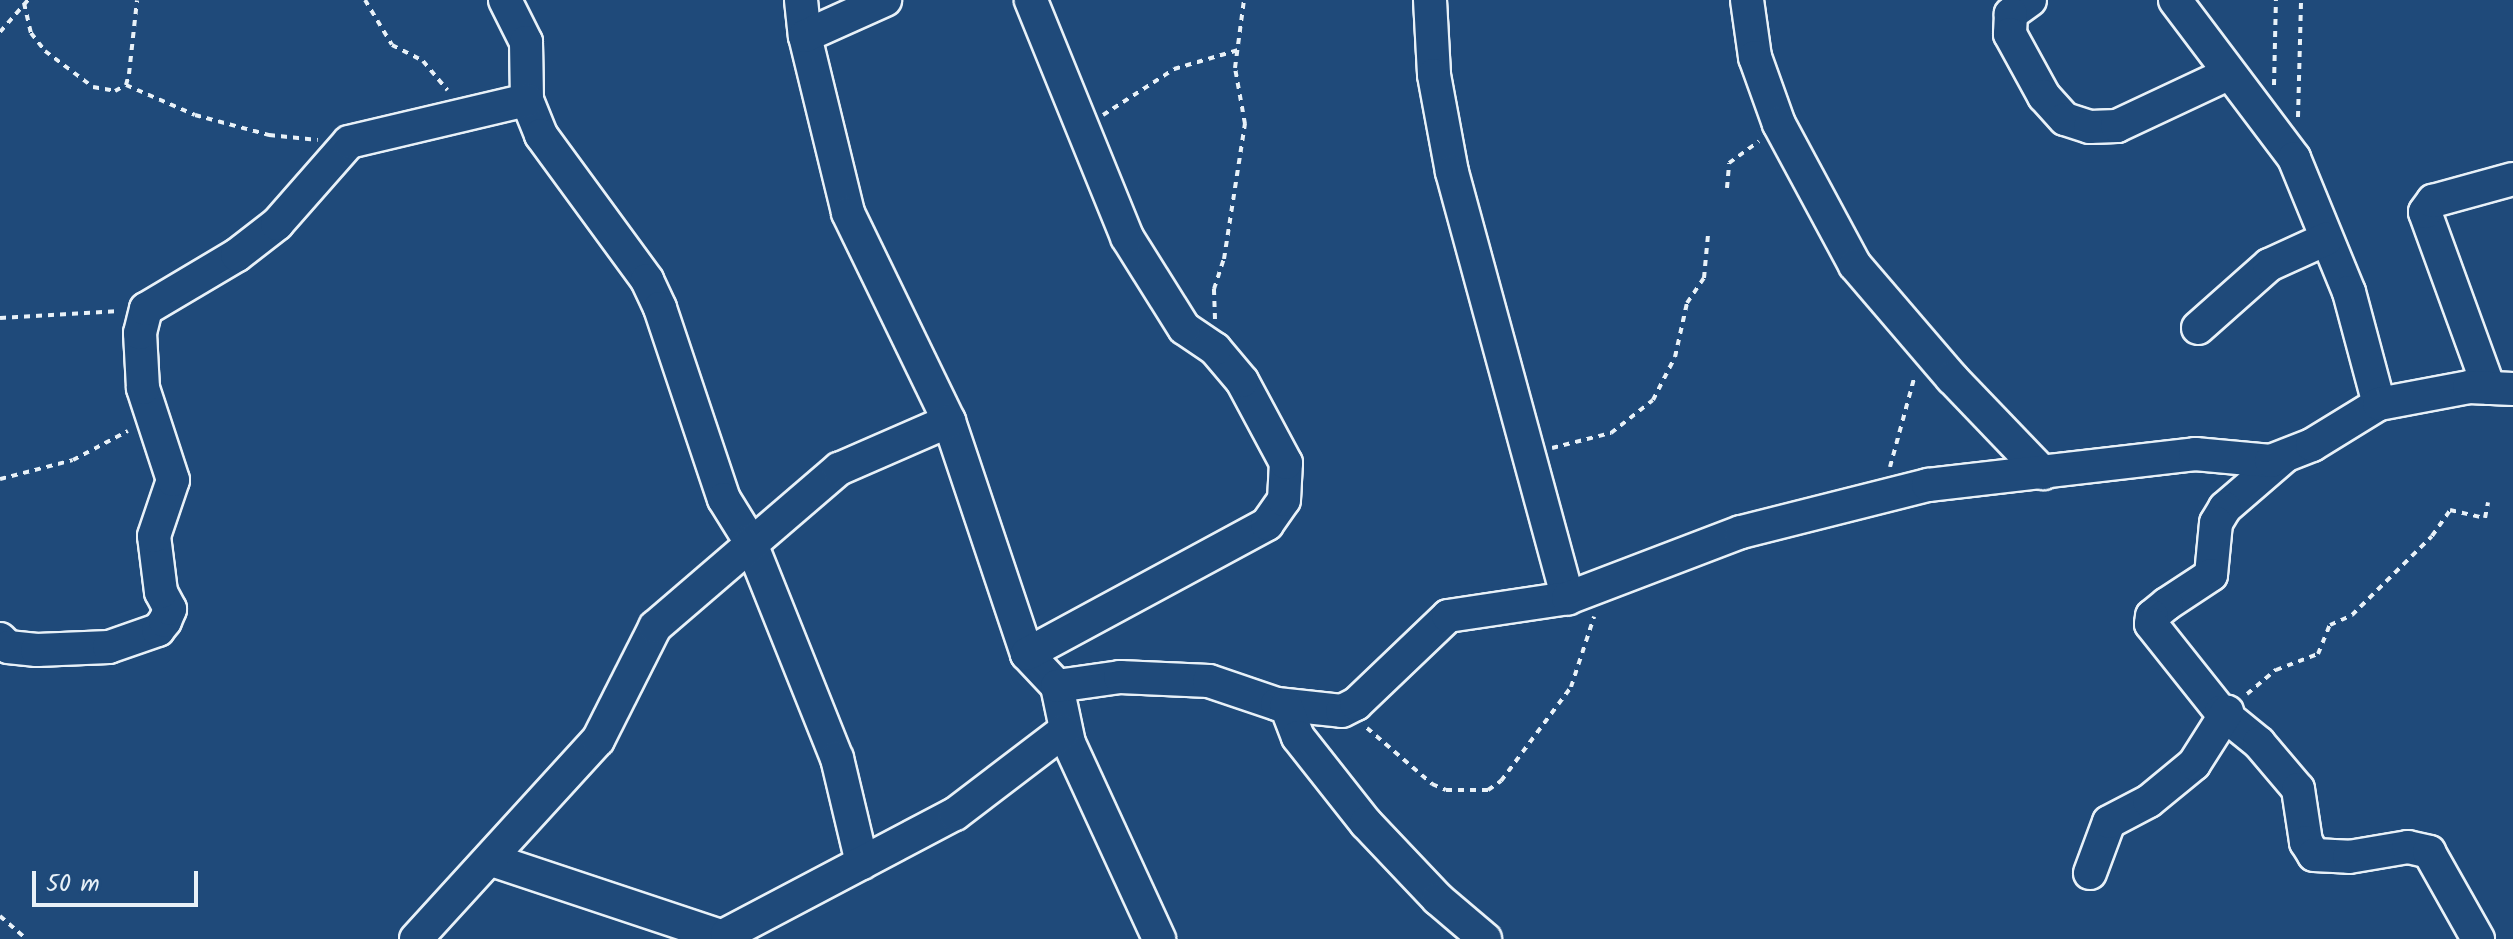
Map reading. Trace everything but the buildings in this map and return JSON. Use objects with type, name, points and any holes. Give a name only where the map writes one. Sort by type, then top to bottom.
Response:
[{"type":"street","points":[[505,0],[526,42],[527,100],[559,164],[647,280],[724,499],[750,541],[837,758],[862,863]]},
{"type":"street","points":[[801,0],[805,36],[848,213],[949,421],[1027,654],[1057,686],[1064,731],[1159,939]]},
{"type":"street","points":[[805,36],[885,0]]},
{"type":"street","points":[[1027,654],[1267,524],[1284,500],[1286,463],[1242,381],[1215,349],[1184,328],[1127,237],[1086,129],[1031,0]]},
{"type":"street","points":[[1430,0],[1434,75],[1447,147],[1568,598]]},
{"type":"street","points":[[1747,0],[1755,57],[1772,105],[1855,265],[1922,345],[2043,473]]},
{"type":"street","points":[[2030,0],[2011,14],[2010,34],[2044,96],[2065,119],[2090,127],[2117,126],[2228,74]]},
{"type":"street","points":[[2175,0],[2294,158],[2349,292],[2379,404]]},
{"type":"street","points":[[0,639],[8,647],[37,650],[109,647],[158,630],[165,621],[170,609],[161,592],[154,536],[173,480],[150,420],[140,360],[146,309],[237,255],[277,224],[349,142],[527,100]]},
{"type":"street","points":[[2478,939],[2429,852],[2408,847],[2349,857],[2314,855],[2306,842],[2298,789],[2227,712],[2221,712],[2156,631],[2152,616],[2211,575],[2216,523],[2225,508],[2284,457],[2379,404],[2501,388],[2425,212],[2433,201],[2513,179]]},
{"type":"street","points":[[2198,328],[2269,265],[2326,239]]},
{"type":"street","points":[[416,939],[492,860],[598,740],[655,627],[750,541],[839,469],[949,421]]},
{"type":"street","points":[[1057,686],[1120,677],[1209,681],[1286,706],[1330,712],[1354,706],[1448,616],[1568,598],[1601,582],[1741,532],[1928,485],[2195,454],[2257,462],[2284,457]]},
{"type":"street","points":[[1286,706],[1298,737],[1366,823],[1438,899],[1485,939]]},
{"type":"street","points":[[2090,873],[2109,822],[2149,801],[2194,764],[2227,712]]},
{"type":"street","points":[[492,860],[729,937],[955,814],[1064,731]]},
{"type":"path","points":[[126,85],[137,0]]},
{"type":"path","points":[[365,0],[380,31],[392,45],[423,61],[467,114]]},
{"type":"path","points":[[1215,349],[1214,289],[1224,259],[1245,124],[1235,68],[1244,0]]},
{"type":"path","points":[[2271,128],[2276,0]]},
{"type":"path","points":[[2294,158],[2302,79],[2301,0]]},
{"type":"path","points":[[26,1],[31,33],[45,51],[93,87],[115,91],[126,85]]},
{"type":"path","points":[[0,32],[26,1]]},
{"type":"path","points":[[1086,129],[1121,100],[1174,69],[1239,50]]},
{"type":"path","points":[[126,85],[195,115],[269,135],[349,142]]},
{"type":"path","points":[[1727,188],[1729,163],[1764,135],[1772,105]]},
{"type":"path","points":[[1530,453],[1611,433],[1653,400],[1675,357],[1687,303],[1704,278],[1708,235]]},
{"type":"path","points":[[0,318],[146,309]]},
{"type":"path","points":[[1875,498],[1894,454],[1922,345]]},
{"type":"path","points":[[0,479],[73,460],[150,420]]},
{"type":"path","points":[[2227,712],[2276,670],[2318,654],[2321,637],[2330,625],[2352,615],[2432,536],[2450,510],[2485,518],[2488,502]]},
{"type":"path","points":[[1354,706],[1372,736],[1432,784],[1461,792],[1488,790],[1501,781],[1571,687],[1583,664],[1601,582]]},
{"type":"path","points":[[0,916],[26,939]]}]
